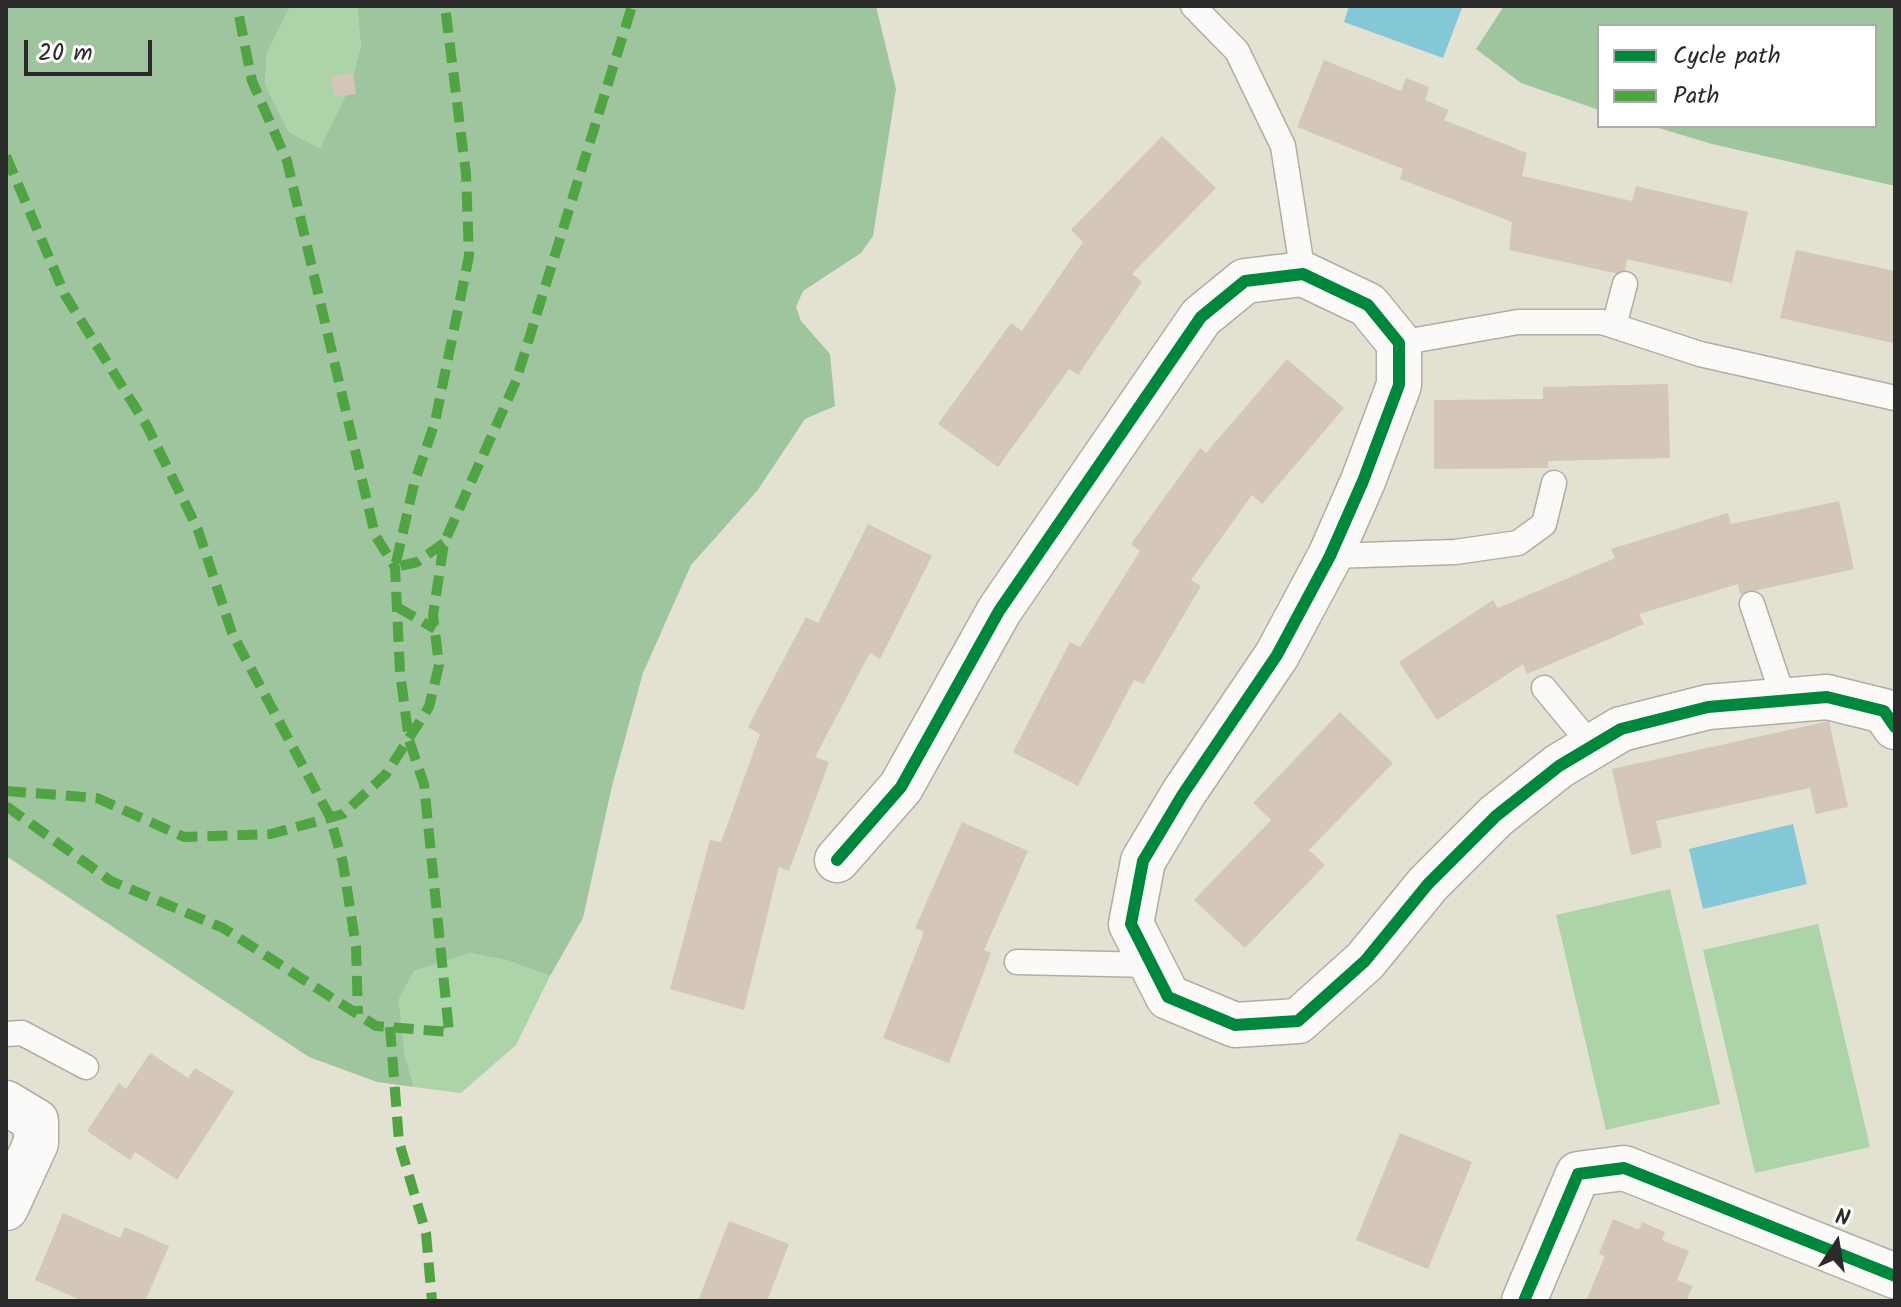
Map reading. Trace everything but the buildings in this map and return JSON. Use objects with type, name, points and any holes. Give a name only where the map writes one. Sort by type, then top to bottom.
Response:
[{"type":"street","points":[[837,860],[901,787],[999,611],[1201,317],[1245,281],[1303,274],[1368,305],[1399,343],[1399,385],[1330,556],[1277,655],[1183,794],[1143,861],[1131,924],[1168,997],[1235,1025],[1298,1021],[1365,961],[1428,884],[1496,816],[1559,766],[1621,729],[1708,707],[1827,697],[1884,711],[1895,727]]},
{"type":"street","points":[[6,1103],[36,1121],[38,1133],[6,1208]]},
{"type":"street","points":[[1524,1301],[1578,1174],[1624,1168],[1895,1276]]},
{"type":"lane","points":[[1193,6],[1237,51],[1283,146],[1303,274]]},
{"type":"lane","points":[[1614,326],[1625,284]]},
{"type":"lane","points":[[1399,343],[1518,322],[1602,322],[1700,354],[1895,398]]},
{"type":"lane","points":[[1330,556],[1455,552],[1518,543],[1544,524],[1554,483]]},
{"type":"lane","points":[[1752,604],[1784,700]]},
{"type":"lane","points":[[1544,688],[1592,746]]},
{"type":"lane","points":[[1017,962],[1152,965]]},
{"type":"lane","points":[[6,1034],[22,1033],[86,1067]]},
{"type":"green space","points":[[6,6],[290,6],[267,53],[265,84],[289,132],[320,148],[350,86],[361,46],[357,6],[876,6],[896,89],[873,236],[861,253],[803,291],[796,307],[801,321],[830,354],[835,406],[805,419],[757,491],[691,565],[643,673],[612,786],[583,918],[550,976],[506,960],[470,953],[414,971],[399,999],[405,1056],[414,1087],[377,1082],[309,1057],[6,856]]},
{"type":"green space","points":[[290,6],[357,6],[361,46],[350,86],[320,148],[289,132],[265,84],[267,53]]},
{"type":"green space","points":[[1504,6],[1895,6],[1895,186],[1712,144],[1659,128],[1877,128],[1877,24],[1597,24],[1597,109],[1521,83],[1476,49]]},
{"type":"green space","points":[[1670,889],[1720,1104],[1606,1130],[1556,915]]},
{"type":"green space","points":[[1818,924],[1870,1147],[1755,1173],[1703,950]]},
{"type":"green space","points":[[470,953],[506,960],[550,976],[516,1045],[461,1093],[414,1087],[405,1056],[399,999],[414,971]]},
{"type":"water","points":[[1349,6],[1462,8],[1443,58],[1344,22]]},
{"type":"water","points":[[1793,824],[1807,884],[1703,909],[1689,849]]},
{"type":"marked path","points":[[6,806],[111,881],[223,928],[376,1026],[449,1032],[424,784],[409,740],[400,672],[395,567],[375,535],[287,161],[252,81],[237,6]]},
{"type":"marked path","points":[[444,543],[417,562],[395,567],[414,484],[435,422],[469,256],[466,174],[445,6]]},
{"type":"marked path","points":[[6,791],[97,798],[184,837],[271,834],[343,814],[386,774],[429,707],[439,665],[433,615],[444,543],[516,381],[632,6]]},
{"type":"marked path","points":[[6,156],[65,295],[147,426],[198,530],[232,633],[330,817],[343,863],[356,947],[358,1014]]},
{"type":"marked path","points":[[397,607],[435,629]]},
{"type":"marked path","points":[[390,1027],[399,1142],[426,1233],[432,1301]]},
{"type":"cycle path","points":[[837,860],[901,787],[999,611],[1201,317],[1245,281],[1303,274],[1368,305],[1399,343],[1399,385],[1363,481],[1330,556],[1277,655],[1183,794],[1143,861],[1131,924],[1168,997],[1235,1025],[1298,1021],[1365,961],[1428,884],[1496,816],[1559,766],[1621,729],[1708,707],[1827,697],[1884,711],[1895,727]]},
{"type":"cycle path","points":[[1524,1301],[1578,1174],[1624,1168],[1895,1276]]}]
